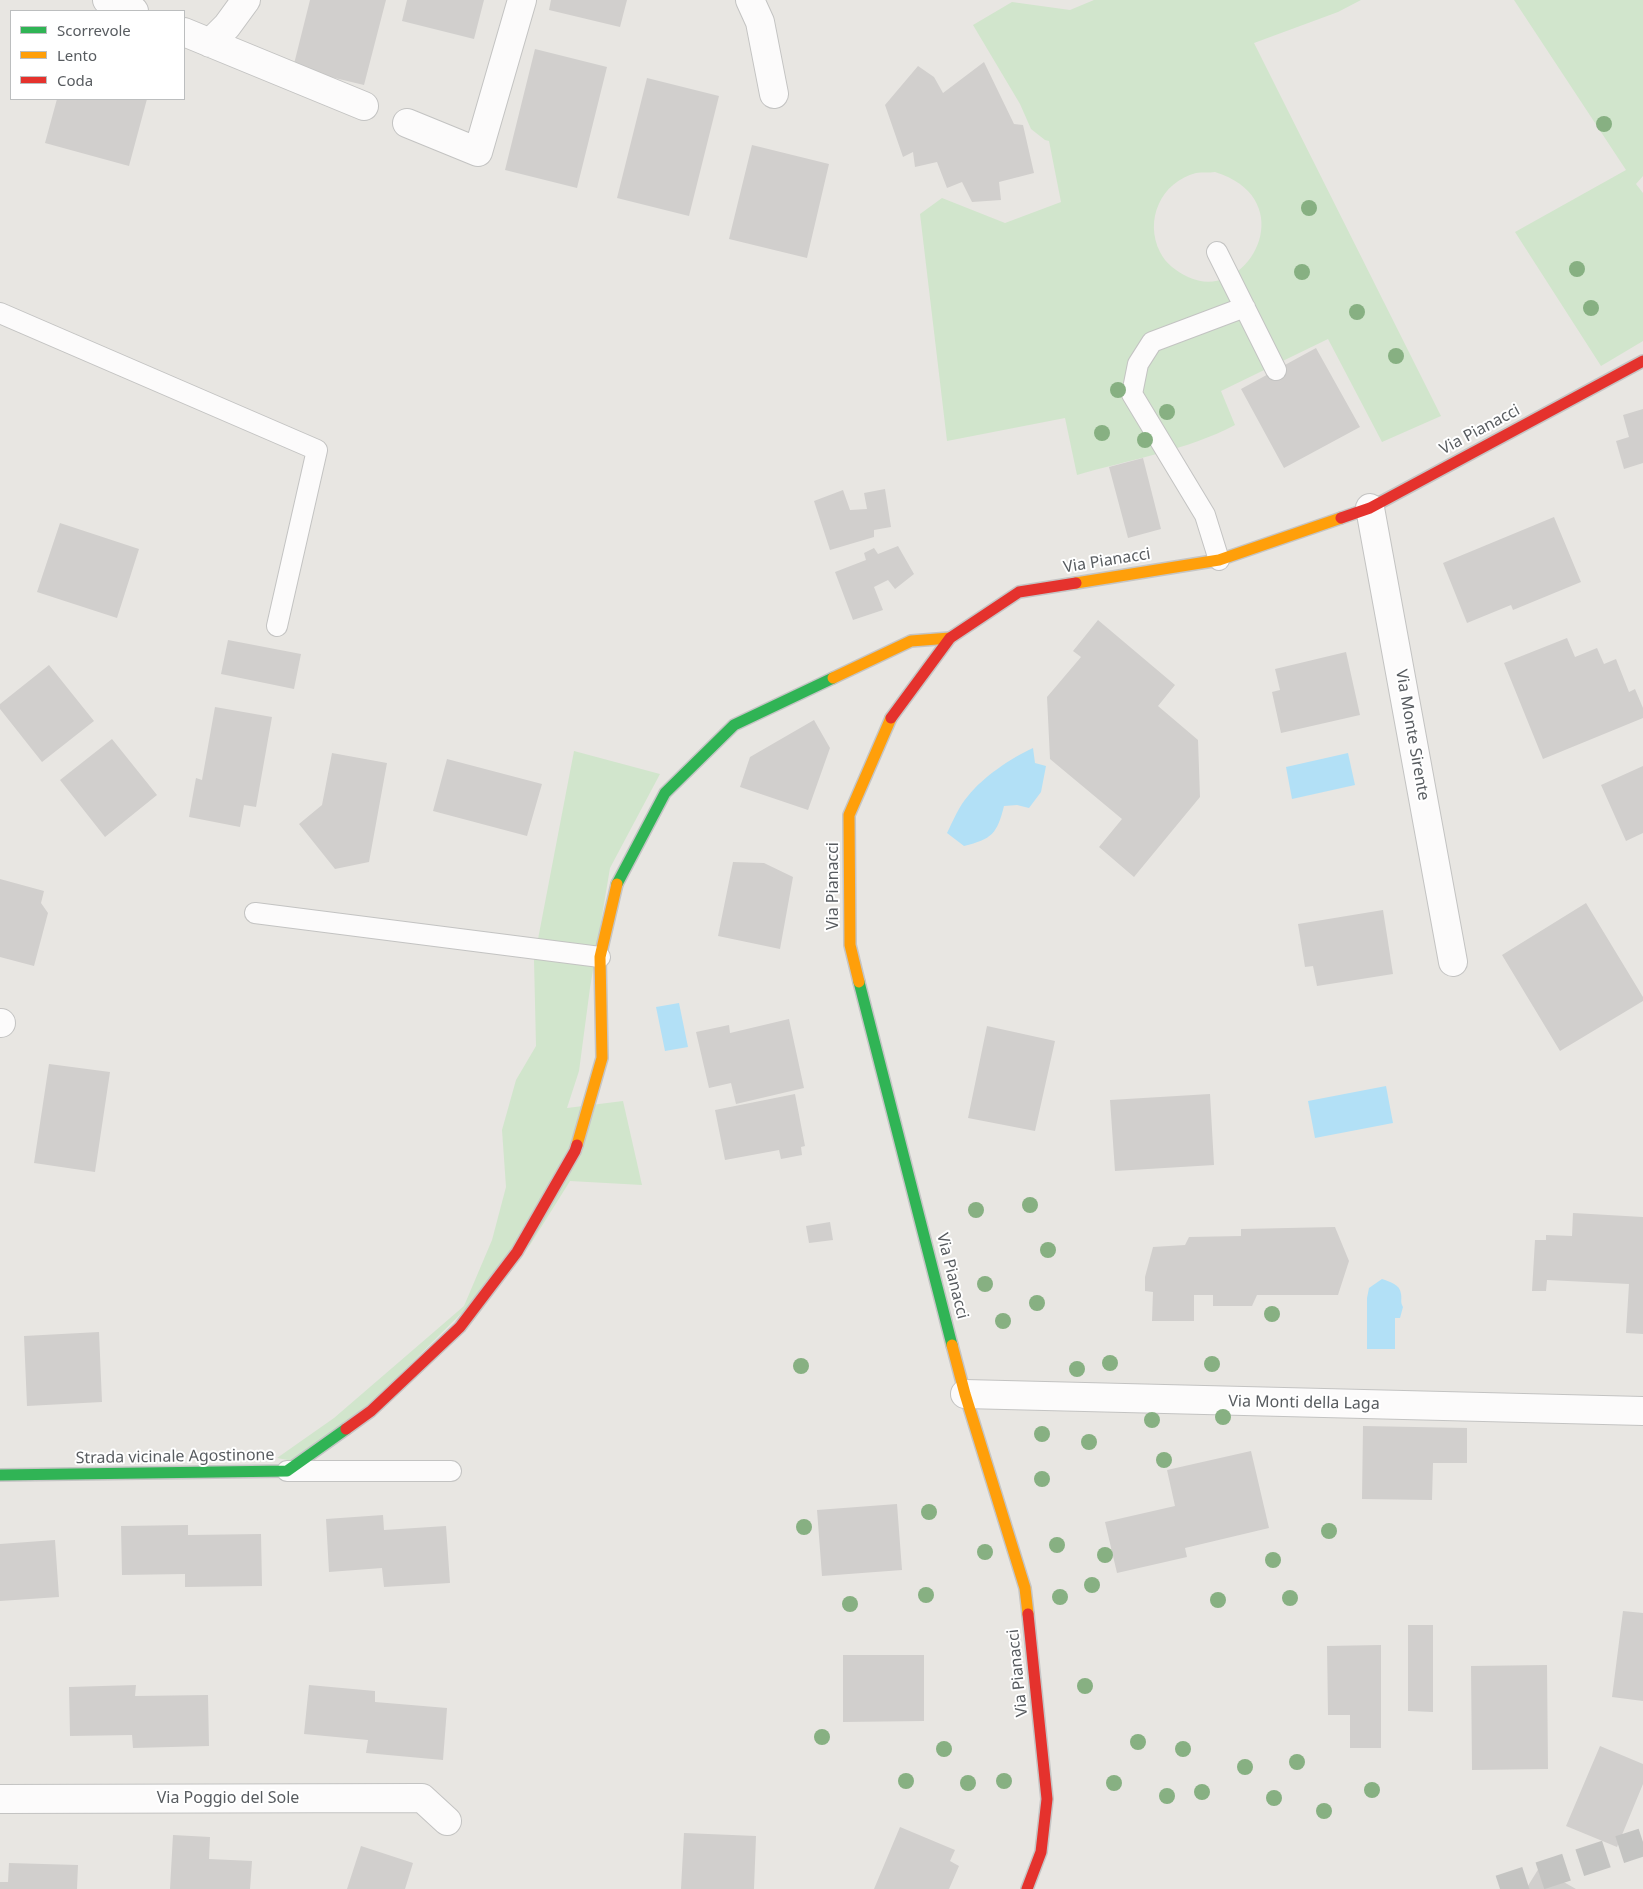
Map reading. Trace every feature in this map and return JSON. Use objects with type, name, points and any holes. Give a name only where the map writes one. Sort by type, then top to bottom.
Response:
[{"type":"street","points":[[107,0],[132,10]]},
{"type":"street","points":[[210,43],[227,26],[246,0]]},
{"type":"street","points":[[407,122],[478,152],[522,0]]},
{"type":"street","points":[[750,0],[760,22],[774,94]]},
{"type":"street","points":[[185,32],[364,106]]},
{"type":"street","name":"Via Pianacci","points":[[1027,1889],[1041,1852],[1047,1799],[1025,1588],[965,1394],[850,945],[849,815],[892,715],[950,638],[1019,592],[1219,560],[1370,508],[1643,361]]},
{"type":"street","name":"Via Monte Sirente","points":[[1370,508],[1454,962]]},
{"type":"street","name":"Strada vicinale Agostinone","points":[[0,1475],[287,1471],[370,1410],[460,1327],[517,1252],[575,1152],[602,1058],[600,956],[616,882],[665,794],[734,725],[911,641],[950,638]]},
{"type":"street","name":"Via Monti della Laga","points":[[965,1394],[1643,1411]]},
{"type":"street","name":"Via Poggio del Sole","points":[[0,1799],[422,1798],[447,1821]]},
{"type":"lane","points":[[1217,252],[1276,370]]},
{"type":"lane","points":[[1219,560],[1206,515],[1132,394],[1138,364],[1152,342],[1182,329],[1245,307]]},
{"type":"lane","points":[[0,313],[317,450],[277,626]]},
{"type":"lane","points":[[255,912],[600,956]]},
{"type":"lane","points":[[287,1471],[451,1471]]},
{"type":"green space","points":[[1094,0],[1361,0],[1338,12],[1254,43],[1441,416],[1382,442],[1328,339],[1221,391],[1235,425],[1217,434],[1158,454],[1077,475],[1065,418],[947,441],[920,214],[942,198],[1005,223],[1061,202],[1049,141],[1031,129],[1020,104],[973,25],[1012,2],[1070,10]],"holes":[[[1215,172],[1242,186],[1257,204],[1262,225],[1257,245],[1246,263],[1230,276],[1210,282],[1188,277],[1172,267],[1160,252],[1154,227],[1155,215],[1165,194],[1173,185],[1196,173]]]},
{"type":"green space","points":[[1514,0],[1643,0],[1643,176],[1636,184],[1643,193],[1643,341],[1601,366],[1515,232],[1626,170]]},
{"type":"green space","points":[[574,751],[660,774],[610,868],[590,988],[579,1071],[567,1108],[623,1101],[642,1185],[570,1181],[530,1245],[310,1464],[277,1458],[334,1418],[464,1306],[492,1240],[506,1187],[502,1130],[516,1080],[536,1046],[534,960]]},
{"type":"water","points":[[1033,748],[1035,763],[1046,766],[1041,792],[1029,808],[1017,805],[1004,806],[996,829],[981,841],[964,846],[947,833],[962,804],[981,782],[1016,757]]},
{"type":"water","points":[[1348,753],[1355,785],[1292,799],[1286,767]]},
{"type":"water","points":[[679,1003],[688,1047],[665,1051],[656,1007]]},
{"type":"water","points":[[1386,1086],[1393,1123],[1315,1138],[1308,1101]]},
{"type":"water","points":[[1382,1279],[1397,1286],[1401,1294],[1403,1307],[1400,1318],[1395,1318],[1395,1349],[1367,1349],[1367,1298],[1369,1288]]},
{"type":"building","points":[[310,0],[386,0],[364,85],[293,68]]},
{"type":"building","points":[[407,0],[484,0],[474,39],[402,21]]},
{"type":"building","points":[[551,0],[627,0],[620,27],[549,10]]},
{"type":"building","points":[[535,49],[607,67],[577,188],[505,170]]},
{"type":"building","points":[[984,62],[1014,124],[1023,125],[1034,173],[999,182],[1001,200],[972,202],[962,182],[947,188],[937,162],[915,167],[913,152],[903,157],[885,105],[918,66],[934,77],[943,93]]},
{"type":"building","points":[[647,78],[719,96],[689,216],[617,198]]},
{"type":"building","points":[[57,100],[147,100],[129,166],[45,143]]},
{"type":"building","points":[[752,145],[829,164],[807,258],[729,239]]},
{"type":"building","points":[[1316,348],[1360,427],[1284,468],[1241,389]]},
{"type":"building","points":[[1643,409],[1643,463],[1624,469],[1616,441],[1629,437],[1623,415]]},
{"type":"building","points":[[1143,458],[1161,529],[1128,538],[1109,467]]},
{"type":"building","points":[[885,489],[891,527],[874,530],[874,537],[830,550],[814,501],[843,490],[850,510],[867,509],[864,493]]},
{"type":"building","points":[[1554,517],[1581,582],[1513,610],[1511,605],[1467,623],[1443,563]]},
{"type":"building","points":[[60,523],[139,549],[117,618],[37,592]]},
{"type":"building","points":[[898,546],[914,574],[895,589],[888,580],[874,587],[883,610],[853,620],[835,572],[866,560],[864,553],[874,548],[878,554]]},
{"type":"building","points":[[1098,620],[1175,685],[1158,706],[1198,740],[1200,797],[1134,877],[1099,847],[1122,819],[1050,759],[1047,697],[1081,657],[1073,651]]},
{"type":"building","points":[[1567,638],[1575,657],[1597,648],[1604,664],[1616,659],[1629,692],[1635,689],[1643,708],[1643,718],[1543,759],[1504,663]]},
{"type":"building","points":[[228,640],[301,654],[294,689],[221,674]]},
{"type":"building","points":[[1346,652],[1360,715],[1281,733],[1272,692],[1280,690],[1275,669]]},
{"type":"building","points":[[49,665],[94,721],[42,762],[0,709],[0,704]]},
{"type":"building","points":[[215,707],[272,717],[256,807],[244,805],[240,827],[189,817],[196,778],[202,780]]},
{"type":"building","points":[[814,720],[830,748],[808,810],[740,787],[750,757]]},
{"type":"building","points":[[112,739],[157,795],[105,837],[60,780]]},
{"type":"building","points":[[332,753],[387,763],[369,862],[335,869],[299,824],[322,805]]},
{"type":"building","points":[[447,759],[542,784],[527,836],[433,811]]},
{"type":"building","points":[[1643,766],[1643,833],[1626,841],[1601,785]]},
{"type":"building","points":[[733,862],[764,863],[793,877],[780,949],[718,936]]},
{"type":"building","points":[[0,879],[44,891],[41,903],[48,913],[34,966],[0,957]]},
{"type":"building","points":[[1586,903],[1643,997],[1643,1001],[1560,1051],[1502,955]]},
{"type":"building","points":[[1383,910],[1393,974],[1317,986],[1313,966],[1305,967],[1298,924]]},
{"type":"building","points":[[789,1019],[804,1088],[736,1104],[731,1083],[709,1088],[696,1032],[729,1025],[730,1033]]},
{"type":"building","points":[[987,1026],[1055,1041],[1035,1131],[968,1118]]},
{"type":"building","points":[[49,1064],[110,1072],[95,1172],[34,1163]]},
{"type":"building","points":[[795,1094],[805,1146],[801,1147],[802,1155],[781,1159],[779,1150],[725,1160],[715,1110]]},
{"type":"building","points":[[1210,1094],[1214,1165],[1115,1171],[1110,1100]]},
{"type":"building","points":[[1573,1213],[1643,1217],[1643,1334],[1626,1333],[1629,1284],[1547,1280],[1546,1291],[1532,1291],[1535,1240],[1546,1240],[1546,1235],[1572,1236]]},
{"type":"building","points":[[830,1222],[833,1240],[809,1243],[806,1226]]},
{"type":"building","points":[[1335,1227],[1349,1261],[1338,1295],[1257,1295],[1252,1306],[1213,1306],[1213,1295],[1194,1295],[1194,1321],[1152,1321],[1153,1292],[1145,1291],[1145,1277],[1153,1247],[1185,1245],[1189,1237],[1241,1236],[1241,1229]]},
{"type":"building","points":[[99,1332],[102,1402],[27,1406],[24,1336]]},
{"type":"building","points":[[1363,1426],[1467,1428],[1467,1463],[1433,1463],[1432,1500],[1362,1499]]},
{"type":"building","points":[[1251,1451],[1269,1528],[1185,1548],[1187,1557],[1117,1573],[1105,1522],[1175,1506],[1167,1470]]},
{"type":"building","points":[[897,1504],[902,1570],[822,1576],[817,1510]]},
{"type":"building","points":[[383,1515],[384,1530],[446,1526],[450,1583],[384,1587],[382,1568],[329,1572],[326,1519]]},
{"type":"building","points":[[188,1525],[188,1535],[261,1534],[262,1586],[185,1587],[185,1574],[122,1575],[121,1526]]},
{"type":"building","points":[[55,1540],[59,1597],[0,1601],[0,1544]]},
{"type":"building","points":[[1623,1611],[1643,1613],[1643,1701],[1612,1697]]},
{"type":"building","points":[[1408,1625],[1433,1625],[1433,1712],[1408,1711]]},
{"type":"building","points":[[1381,1645],[1381,1748],[1350,1748],[1350,1715],[1328,1715],[1327,1646]]},
{"type":"building","points":[[843,1655],[924,1655],[924,1721],[843,1722]]},
{"type":"building","points":[[1547,1665],[1548,1769],[1472,1770],[1471,1666]]},
{"type":"building","points":[[136,1685],[135,1696],[208,1695],[209,1746],[133,1748],[132,1735],[70,1736],[69,1687]]},
{"type":"building","points":[[309,1685],[375,1691],[375,1702],[447,1708],[443,1760],[366,1753],[368,1740],[304,1734]]},
{"type":"building","points":[[1600,1746],[1643,1764],[1643,1784],[1617,1847],[1566,1826]]},
{"type":"building","points":[[900,1827],[955,1850],[950,1861],[959,1866],[949,1889],[874,1889]]},
{"type":"building","points":[[684,1833],[756,1836],[754,1889],[681,1889]]},
{"type":"building","points":[[173,1835],[210,1837],[209,1859],[252,1861],[250,1889],[170,1889]]},
{"type":"building","points":[[361,1846],[413,1863],[405,1889],[347,1889]]},
{"type":"building","points":[[9,1863],[78,1865],[77,1889],[0,1889],[0,1882],[8,1882]]},
{"type":"building","points":[[1539,1868],[1576,1889],[1526,1889]]},
{"type":"tunnel","points":[[1500,1889],[1643,1842]]},
{"type":"traffic: fast","points":[[617,884],[665,793],[734,725],[833,678]]},
{"type":"traffic: fast","points":[[859,982],[952,1345]]},
{"type":"traffic: fast","points":[[0,1475],[287,1471],[346,1429]]},
{"type":"traffic: slow","points":[[1076,583],[1219,560],[1341,518]]},
{"type":"traffic: slow","points":[[833,678],[911,641],[950,638]]},
{"type":"traffic: slow","points":[[859,982],[850,945],[849,815],[891,718]]},
{"type":"traffic: slow","points":[[577,1145],[602,1058],[600,957],[617,884]]},
{"type":"traffic: slow","points":[[952,1345],[965,1394],[1025,1588],[1028,1614]]},
{"type":"traffic: jam","points":[[1341,518],[1370,508],[1643,361]]},
{"type":"traffic: jam","points":[[891,718],[950,638],[1019,592],[1076,583]]},
{"type":"traffic: jam","points":[[346,1429],[371,1411],[460,1327],[517,1252],[577,1145]]},
{"type":"traffic: jam","points":[[1027,1889],[1041,1852],[1047,1799],[1028,1614]]}]
